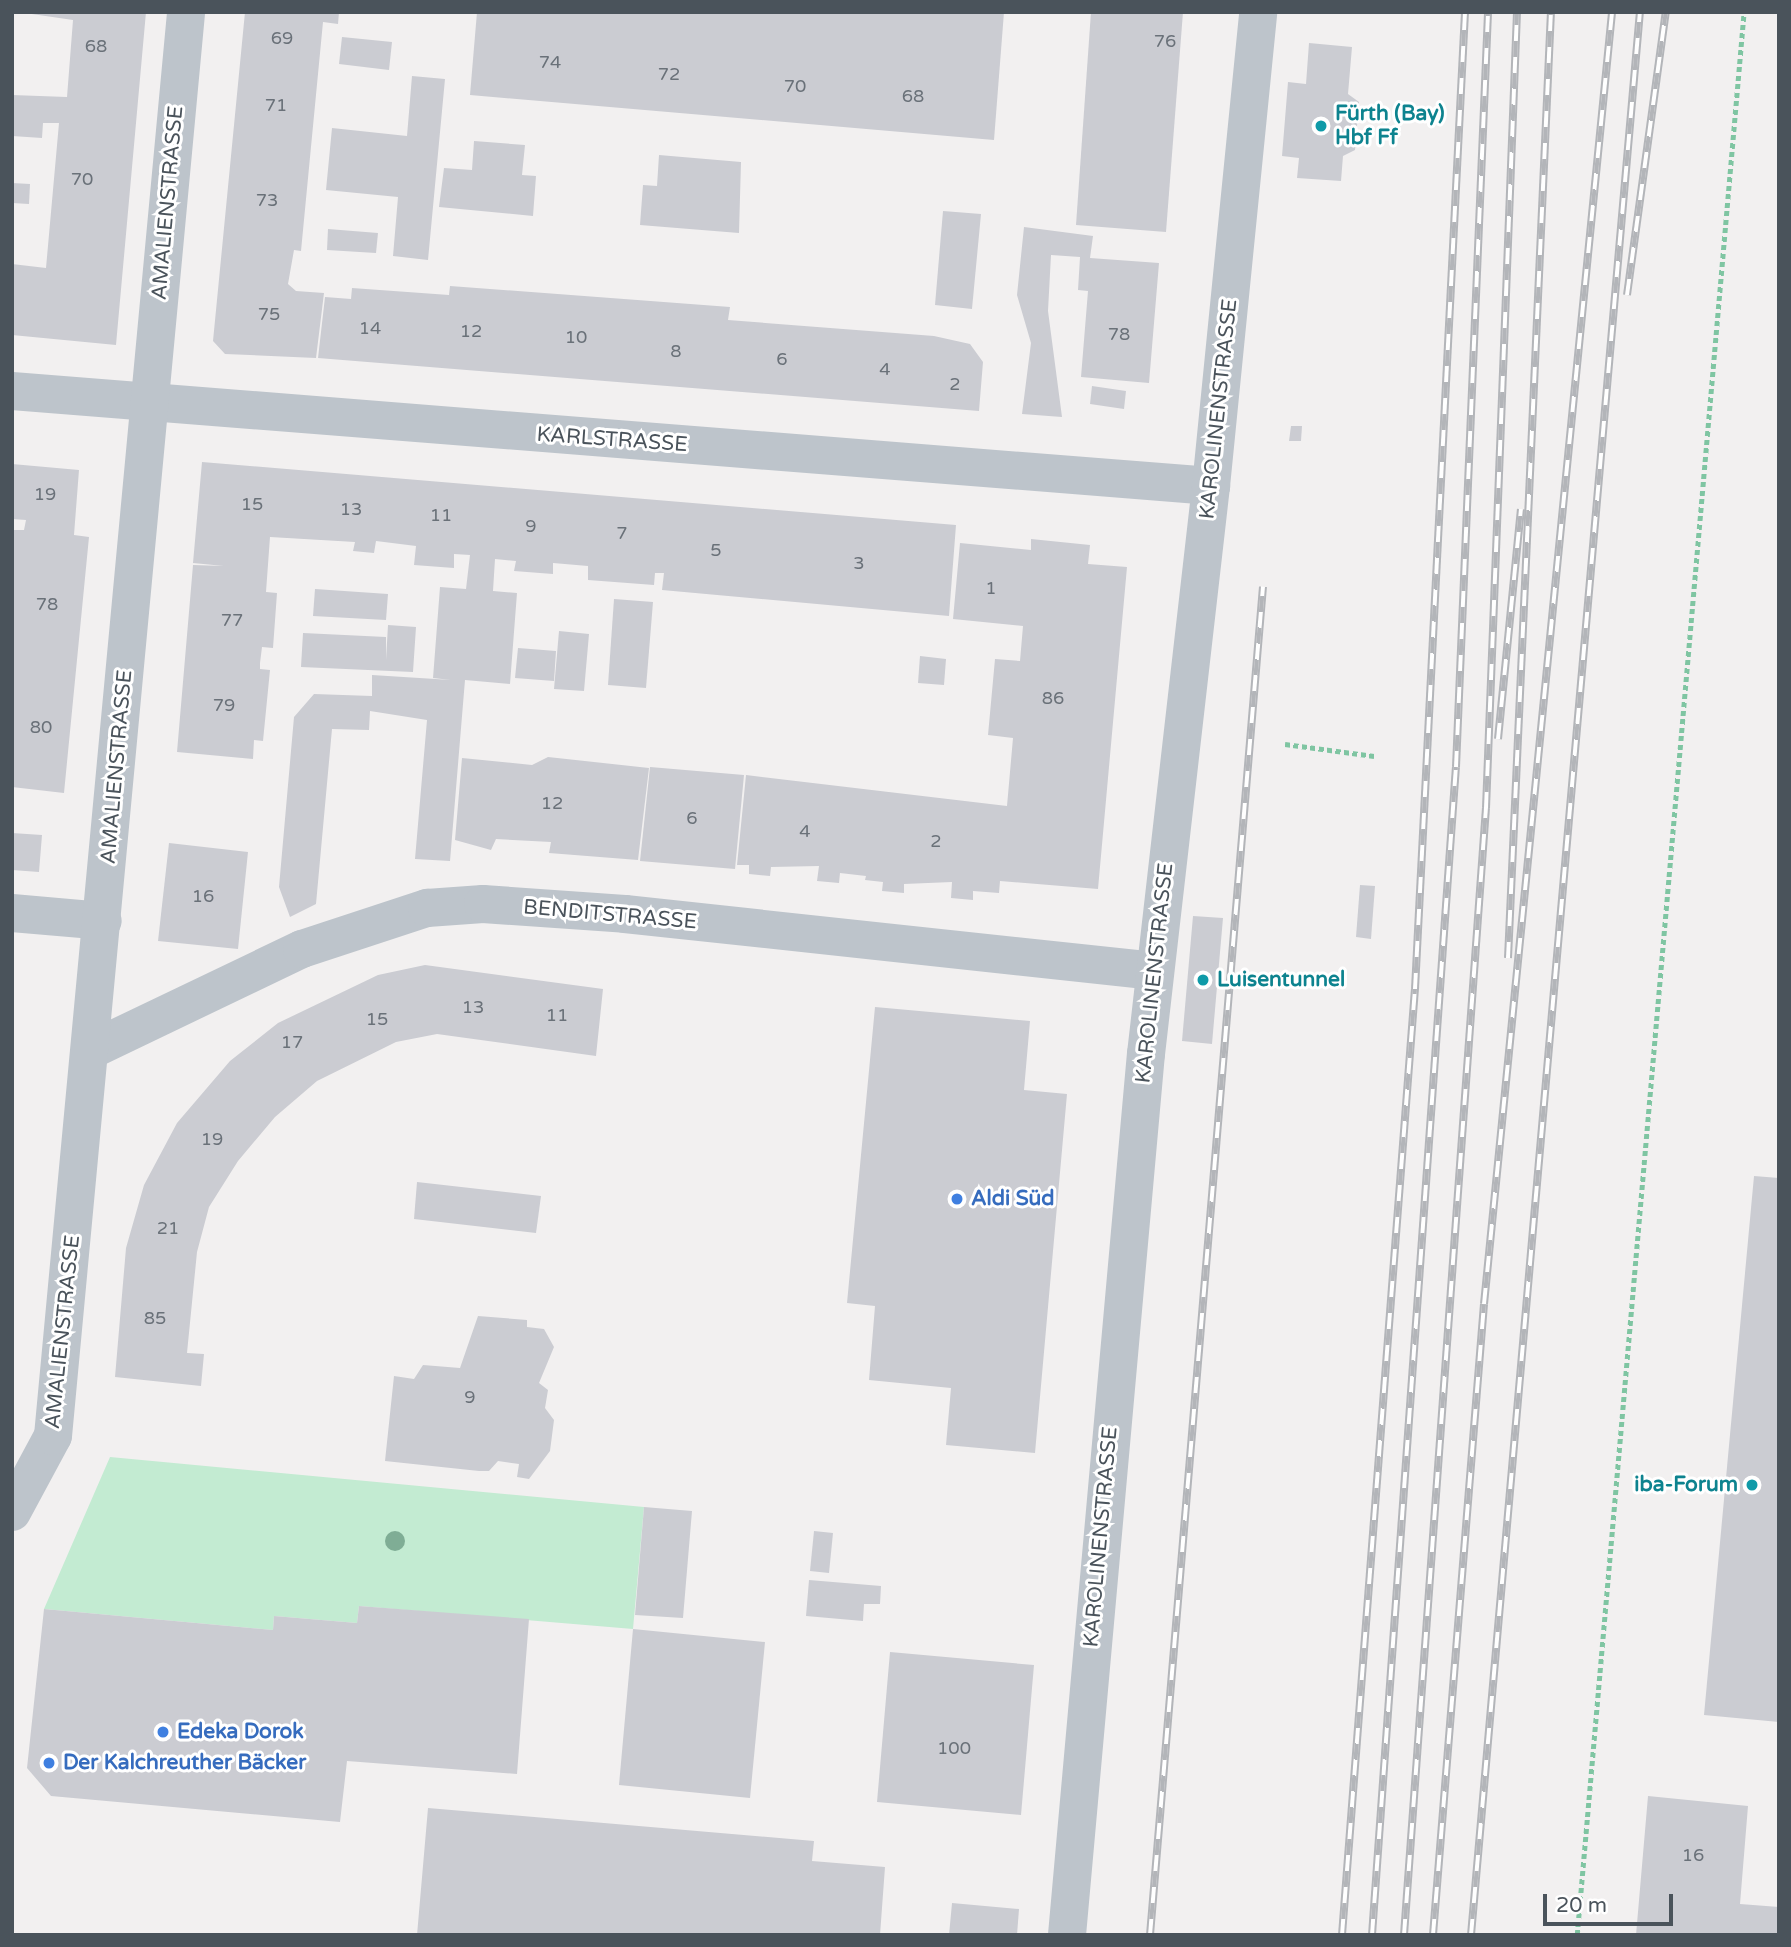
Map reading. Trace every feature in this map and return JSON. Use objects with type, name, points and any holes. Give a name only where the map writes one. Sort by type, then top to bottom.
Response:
[{"type":"street","name":"AMALIENSTRASSE","points":[[12,1512],[53,1436],[186,12]]},
{"type":"street","name":"KAROLINENSTRASSE","points":[[1067,1935],[1155,971],[1211,486],[1258,12]]},
{"type":"street","name":"KARLSTRASSE","points":[[12,391],[149,404],[1211,486]]},
{"type":"street","name":"BENDITSTRASSE","points":[[91,1049],[302,949],[427,908],[483,904],[625,915],[1155,971]]},
{"type":"street","points":[[12,913],[103,921]]},
{"type":"path","points":[[1577,1935],[1744,12]]},
{"type":"path","points":[[1285,744],[1374,756]]},
{"type":"green space","points":[[110,1457],[644,1507],[633,1629],[359,1606],[357,1623],[274,1616],[273,1630],[44,1609]]},
{"type":"building","points":[[18,12],[146,12],[116,345],[12,335],[12,264],[46,268],[59,123],[43,123],[42,138],[12,136],[12,95],[67,97],[73,20]]},
{"type":"building","points":[[245,12],[339,12],[338,24],[323,22],[301,251],[294,250],[288,284],[296,291],[324,293],[316,358],[225,354],[213,341]]},
{"type":"building","points":[[477,12],[1004,12],[994,140],[470,95]]},
{"type":"building","points":[[1091,12],[1183,12],[1166,232],[1076,225]]},
{"type":"building","points":[[342,37],[392,42],[389,70],[339,64]]},
{"type":"building","name":"Fürth (Bay) Hbf Ff","points":[[1309,43],[1352,47],[1348,94],[1359,102],[1355,150],[1343,156],[1341,181],[1297,178],[1299,158],[1282,156],[1288,82],[1306,84]]},
{"type":"building","points":[[412,76],[445,79],[428,260],[393,256],[398,197],[326,190],[332,128],[407,136]]},
{"type":"building","points":[[474,141],[525,145],[522,175],[536,176],[533,216],[439,207],[444,168],[472,170]]},
{"type":"building","points":[[659,155],[741,162],[739,233],[640,225],[643,185],[657,186]]},
{"type":"building","points":[[12,183],[30,184],[29,204],[12,203]]},
{"type":"building","points":[[943,211],[981,214],[972,309],[935,305]]},
{"type":"building","points":[[1024,227],[1093,236],[1090,258],[1159,263],[1149,383],[1081,377],[1088,291],[1078,290],[1080,257],[1051,255],[1048,311],[1062,417],[1022,414],[1031,343],[1017,295]]},
{"type":"building","points":[[328,229],[378,233],[376,253],[327,250]]},
{"type":"building","points":[[450,286],[730,307],[728,320],[934,336],[970,344],[983,362],[979,411],[318,358],[325,297],[351,299],[352,288],[449,295]]},
{"type":"building","points":[[1092,386],[1126,391],[1124,409],[1090,404]]},
{"type":"building","points":[[1291,426],[1302,426],[1301,441],[1289,441]]},
{"type":"building","points":[[202,462],[956,525],[949,616],[662,590],[664,573],[655,573],[654,585],[588,580],[588,566],[553,563],[553,574],[514,571],[516,561],[495,559],[493,591],[517,593],[510,684],[465,680],[450,861],[415,859],[427,720],[370,711],[369,730],[332,729],[316,904],[290,917],[279,887],[294,717],[314,694],[372,696],[372,675],[451,680],[433,678],[440,587],[466,589],[470,555],[454,554],[454,568],[414,565],[416,546],[376,541],[374,553],[353,551],[355,542],[270,537],[266,592],[277,593],[273,648],[262,647],[260,663],[260,669],[270,670],[263,741],[254,740],[253,759],[177,752],[193,565],[224,566],[193,563]]},
{"type":"building","points":[[12,464],[79,470],[74,535],[89,537],[64,793],[12,787],[12,548],[14,530],[24,530],[26,520],[12,519]]},
{"type":"building","points":[[1031,539],[1090,545],[1088,564],[1127,567],[1098,889],[1000,881],[999,893],[973,891],[973,900],[951,898],[952,882],[904,884],[904,893],[882,891],[883,882],[865,880],[866,876],[840,873],[839,883],[817,881],[819,866],[771,867],[770,876],[749,874],[749,865],[737,865],[746,775],[1007,806],[1013,738],[988,735],[995,659],[1020,661],[1023,626],[953,619],[960,543],[1031,550]]},
{"type":"building","points":[[315,589],[388,594],[386,620],[313,616]]},
{"type":"building","points":[[614,599],[653,602],[646,688],[608,685]]},
{"type":"building","points":[[388,625],[416,627],[413,672],[301,667],[303,633],[386,637],[386,660]]},
{"type":"building","points":[[559,631],[589,634],[584,691],[554,689]]},
{"type":"building","points":[[518,648],[556,651],[554,681],[515,678]]},
{"type":"building","points":[[920,656],[946,659],[944,685],[918,683]]},
{"type":"building","points":[[548,757],[649,768],[638,860],[549,853],[551,842],[496,839],[491,850],[455,840],[462,758],[532,765]]},
{"type":"building","points":[[650,767],[744,775],[735,869],[640,861]]},
{"type":"building","points":[[12,833],[42,835],[39,872],[12,870]]},
{"type":"building","points":[[169,843],[248,852],[238,949],[158,941]]},
{"type":"building","points":[[1360,885],[1375,886],[1371,939],[1356,937]]},
{"type":"building","name":"Luisentunnel","points":[[1193,916],[1223,918],[1212,1044],[1182,1041]]},
{"type":"building","points":[[425,965],[603,989],[596,1056],[437,1034],[396,1042],[317,1081],[275,1117],[238,1161],[209,1207],[197,1252],[187,1353],[204,1354],[201,1386],[115,1377],[126,1248],[144,1185],[177,1123],[230,1061],[278,1023],[378,975]]},
{"type":"building","name":"Aldi Süd","points":[[875,1007],[1030,1021],[1024,1090],[1067,1094],[1035,1453],[946,1445],[951,1388],[869,1380],[875,1306],[847,1303]]},
{"type":"building","name":"iba-Forum","points":[[1754,1176],[1779,1178],[1779,1722],[1704,1715]]},
{"type":"building","points":[[417,1182],[541,1196],[536,1233],[414,1219]]},
{"type":"building","points":[[478,1316],[527,1320],[527,1327],[544,1329],[554,1347],[539,1383],[548,1390],[545,1408],[554,1420],[550,1451],[529,1479],[517,1477],[519,1464],[498,1461],[489,1471],[479,1471],[385,1461],[394,1376],[414,1379],[423,1365],[460,1368]]},
{"type":"building","points":[[644,1507],[692,1511],[683,1618],[635,1615]]},
{"type":"building","points":[[814,1531],[833,1533],[829,1573],[810,1571]]},
{"type":"building","points":[[809,1580],[881,1586],[880,1604],[864,1604],[863,1621],[806,1616]]},
{"type":"building","points":[[359,1606],[529,1619],[517,1774],[347,1761],[340,1822],[51,1796],[27,1768],[44,1609],[273,1630],[274,1616],[357,1623]]},
{"type":"building","points":[[633,1629],[765,1642],[750,1798],[619,1785]]},
{"type":"building","points":[[890,1652],[1034,1665],[1021,1815],[877,1802]]},
{"type":"building","points":[[1648,1796],[1748,1806],[1740,1904],[1779,1907],[1779,1935],[1636,1935]]},
{"type":"building","points":[[428,1808],[814,1841],[812,1861],[885,1867],[880,1935],[417,1935]]},
{"type":"building","points":[[952,1903],[1019,1909],[1017,1935],[949,1935]]},
{"type":"railway","points":[[1342,1935],[1415,989],[1465,12]]},
{"type":"railway","points":[[1372,1935],[1456,767],[1488,12]]},
{"type":"railway","points":[[1404,1935],[1486,808],[1517,12]]},
{"type":"railway","points":[[1508,958],[1551,12]]},
{"type":"railway","points":[[1433,1935],[1484,1304],[1612,12]]},
{"type":"railway","points":[[1471,1935],[1640,12]]},
{"type":"railway","points":[[1627,295],[1666,12]]},
{"type":"railway","points":[[1498,739],[1521,509]]},
{"type":"railway","points":[[1150,1935],[1263,587]]},
{"type":"place","name":"Fürth (Bay) Hbf Ff","points":[[1321,126]]},
{"type":"place","name":"Luisentunnel","points":[[1203,980]]},
{"type":"place","name":"Aldi Süd","points":[[957,1199]]},
{"type":"place","name":"iba-Forum","points":[[1752,1485]]},
{"type":"place","name":"Edeka Dorok","points":[[163,1732]]},
{"type":"place","name":"Der Kalchreuther Bäcker","points":[[49,1763]]}]
